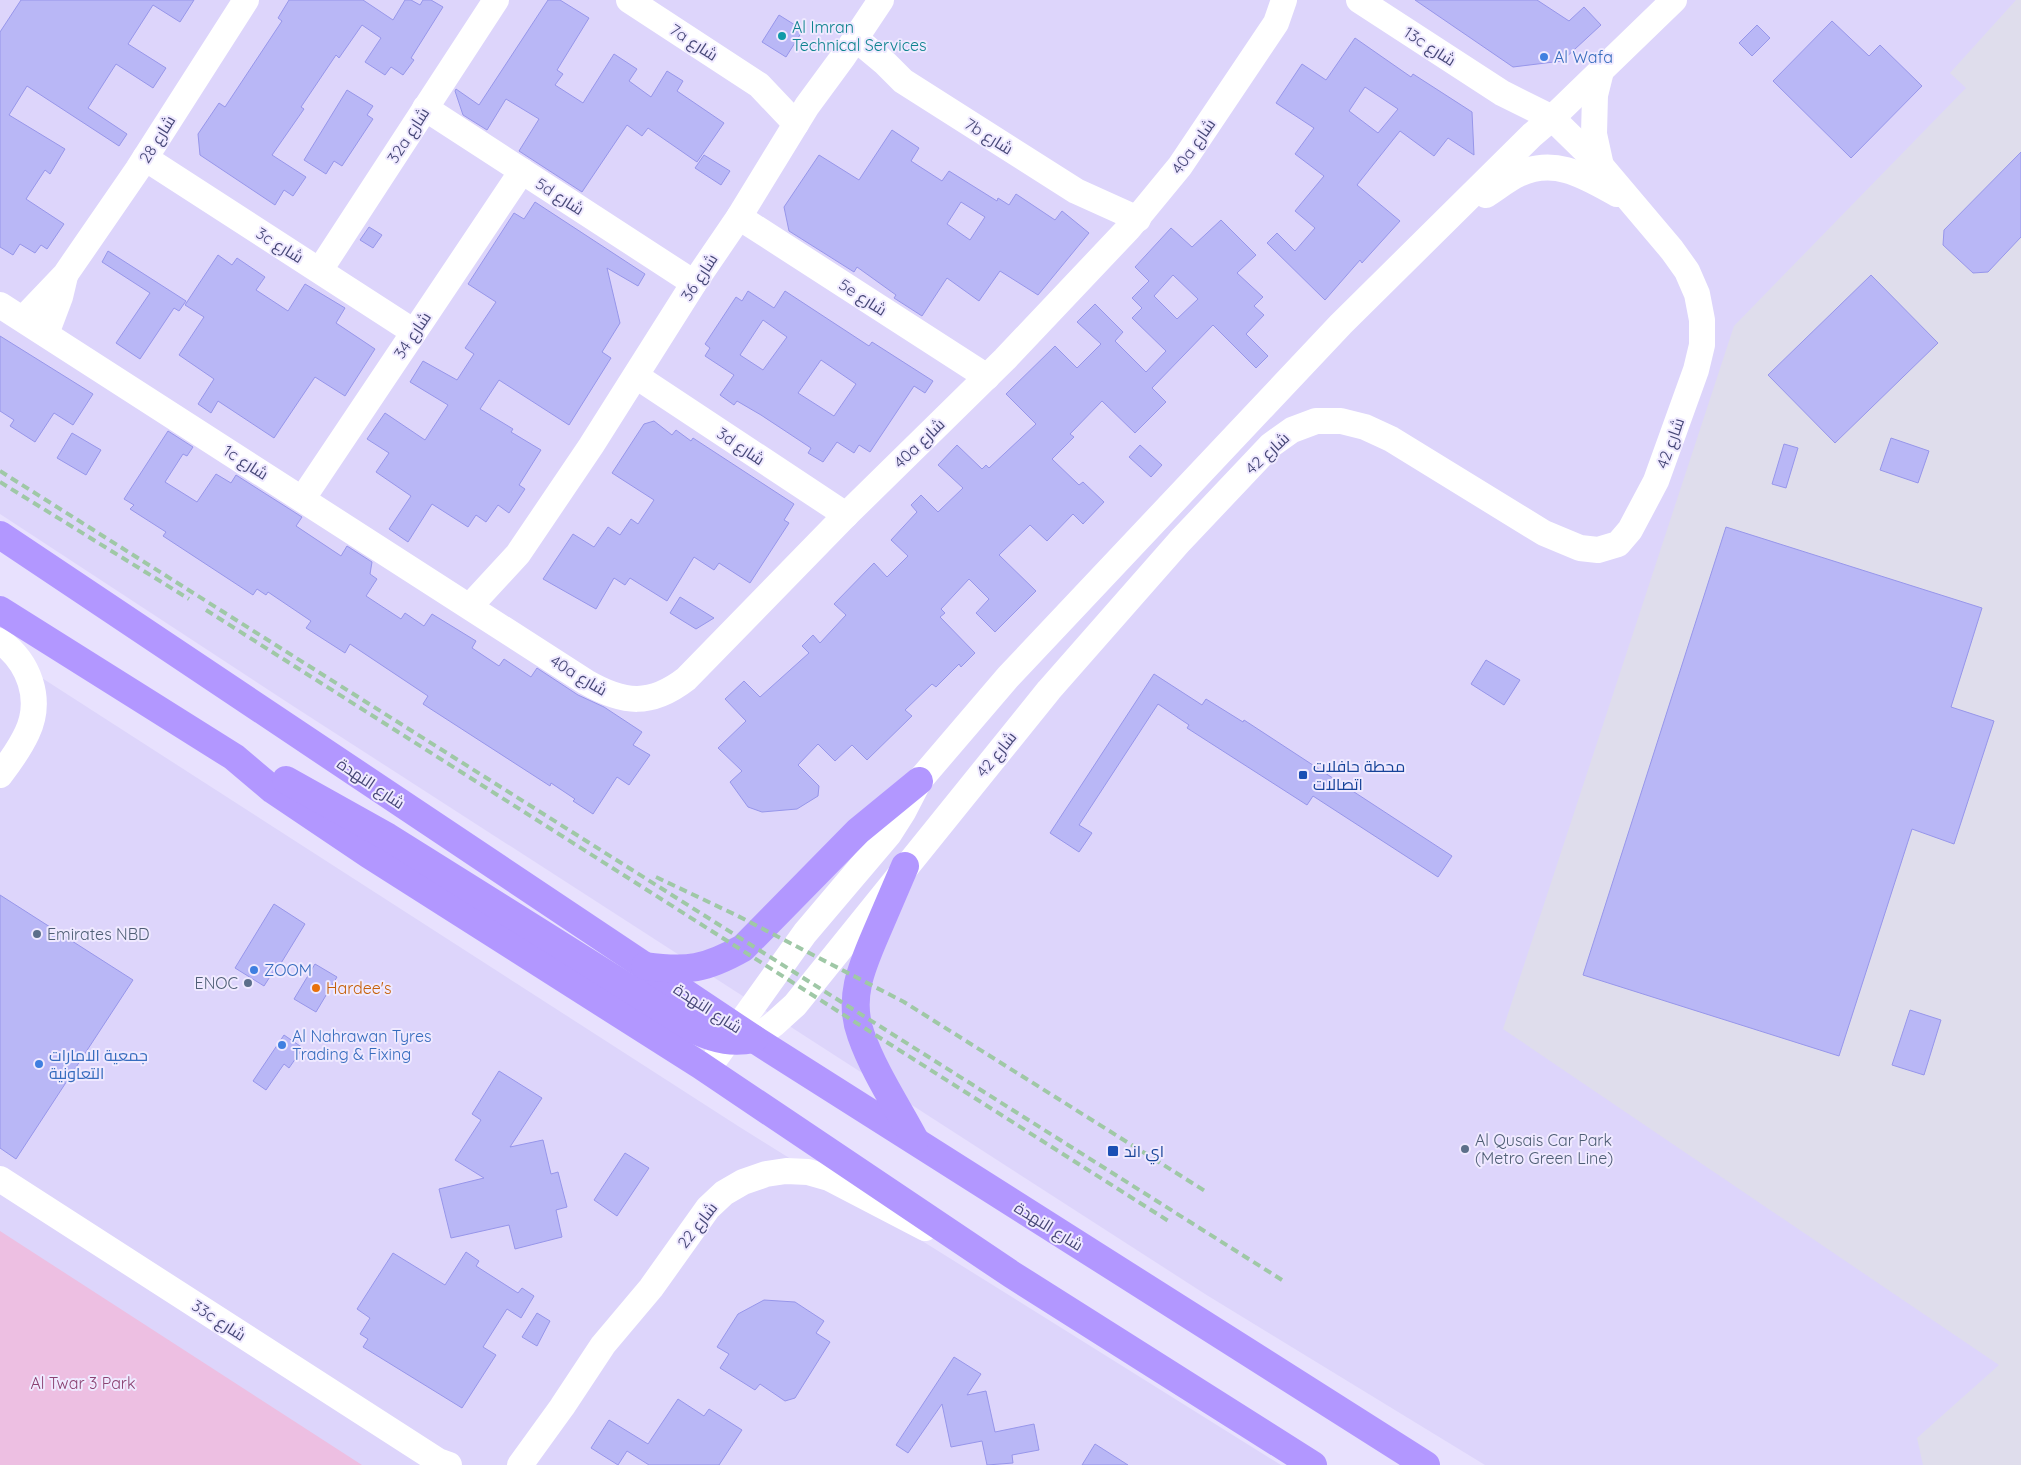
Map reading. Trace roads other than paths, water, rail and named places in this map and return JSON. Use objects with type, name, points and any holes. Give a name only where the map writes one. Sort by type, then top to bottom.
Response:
[{"type":"main road","name":"شارع النهدة","points":[[0,535],[644,966],[740,1036],[917,1143],[1426,1465]]},
{"type":"main road","points":[[0,610],[234,757],[274,790],[368,854],[707,1070],[1011,1274],[1313,1465]]},
{"type":"main road","points":[[234,757],[289,782],[355,817],[684,1024],[711,1038],[740,1036]]},
{"type":"main road","points":[[644,966],[672,970],[697,968],[721,961],[743,948],[873,817],[919,780]]},
{"type":"main road","points":[[905,866],[863,963],[857,987],[856,1015],[860,1034],[917,1143]]},
{"type":"street","name":"32a شارع","points":[[320,270],[496,0]]},
{"type":"street","name":"7a شارع","points":[[629,0],[759,85],[801,115]]},
{"type":"street","name":"شارع 36","points":[[480,613],[636,376],[694,283],[739,217],[801,115],[881,0]]},
{"type":"street","name":"40a شارع","points":[[480,613],[602,691],[618,697],[636,700],[654,697],[671,690],[686,679],[846,516],[987,377],[1129,228],[1180,166],[1280,11],[1302,0]]},
{"type":"street","name":"13c شارع","points":[[1358,0],[1502,93],[1552,118]]},
{"type":"street","name":"شارع 42","points":[[707,1070],[740,1036],[804,933],[889,834],[919,780],[1008,676],[1341,324],[1532,135],[1674,0]]},
{"type":"street","name":"شارع 28","points":[[23,319],[65,275],[145,158],[236,4]]},
{"type":"street","name":"7b شارع","points":[[849,48],[877,74],[902,81],[1076,191],[1129,228]]},
{"type":"street","name":"شارع 42","points":[[1601,71],[1596,95],[1594,134],[1601,166]]},
{"type":"street","name":"13c شارع","points":[[1502,93],[1532,135]]},
{"type":"street","name":"5d شارع","points":[[425,108],[694,283]]},
{"type":"street","name":"شارع 42","points":[[740,1036],[774,1024],[795,1005],[905,866],[1049,690],[1180,541],[1271,446],[1292,430],[1316,422],[1341,421],[1365,427],[1391,439],[1544,533],[1580,548],[1598,550],[1618,544],[1630,530],[1656,481],[1696,370],[1702,345],[1700,311],[1697,294],[1687,271],[1672,250],[1601,166],[1552,118]]},
{"type":"street","name":"3c شارع","points":[[145,158],[414,332]]},
{"type":"street","name":"شارع 42","points":[[1442,223],[1520,173],[1549,166],[1578,172],[1630,202]]},
{"type":"street","name":"شارع 34","points":[[303,498],[522,171]]},
{"type":"street","name":"5e شارع","points":[[739,217],[987,377]]},
{"type":"street","name":"شارع 28","points":[[46,334],[60,297],[65,275]]},
{"type":"street","name":"1c شارع","points":[[0,304],[480,613]]},
{"type":"street","name":"3d شارع","points":[[636,376],[846,516]]},
{"type":"street","points":[[0,641],[18,657],[26,669],[31,682],[34,708],[28,732],[0,775]]},
{"type":"street","name":"شارع 22","points":[[520,1465],[562,1407],[603,1345],[651,1288],[708,1208],[730,1189],[743,1182],[766,1174],[786,1171],[808,1172],[829,1178],[1011,1274]]},
{"type":"street","name":"33c شارع","points":[[0,1179],[443,1464]]},
{"type":"railway","points":[[0,471],[1282,1280]]},
{"type":"railway","points":[[0,482],[189,599]]},
{"type":"railway","points":[[206,610],[1170,1222]]},
{"type":"railway","points":[[656,877],[736,915],[904,1002],[1205,1191]]},
{"type":"place","name":"Al Imran Technical Services","points":[[782,36]]},
{"type":"place","name":"Al Wafa","points":[[1544,57]]},
{"type":"place","name":"محطة حافلات اتصالات","points":[[1303,775]]},
{"type":"place","name":"Emirates NBD","points":[[37,934]]},
{"type":"place","name":"ZOOM","points":[[254,970]]},
{"type":"place","name":"ENOC","points":[[248,983]]},
{"type":"place","name":"Hardee's","points":[[316,988]]},
{"type":"place","name":"Al Nahrawan Tyres Trading & Fixing","points":[[282,1045]]},
{"type":"place","name":"جمعية الامارات التعاونية","points":[[39,1064]]},
{"type":"place","name":"Al Qusais Car Park (Metro Green Line)","points":[[1465,1149]]},
{"type":"place","name":"اي اند","points":[[1113,1151]]},
{"type":"park label","name":"Al Twar 3 Park","points":[[83,1383]]}]
